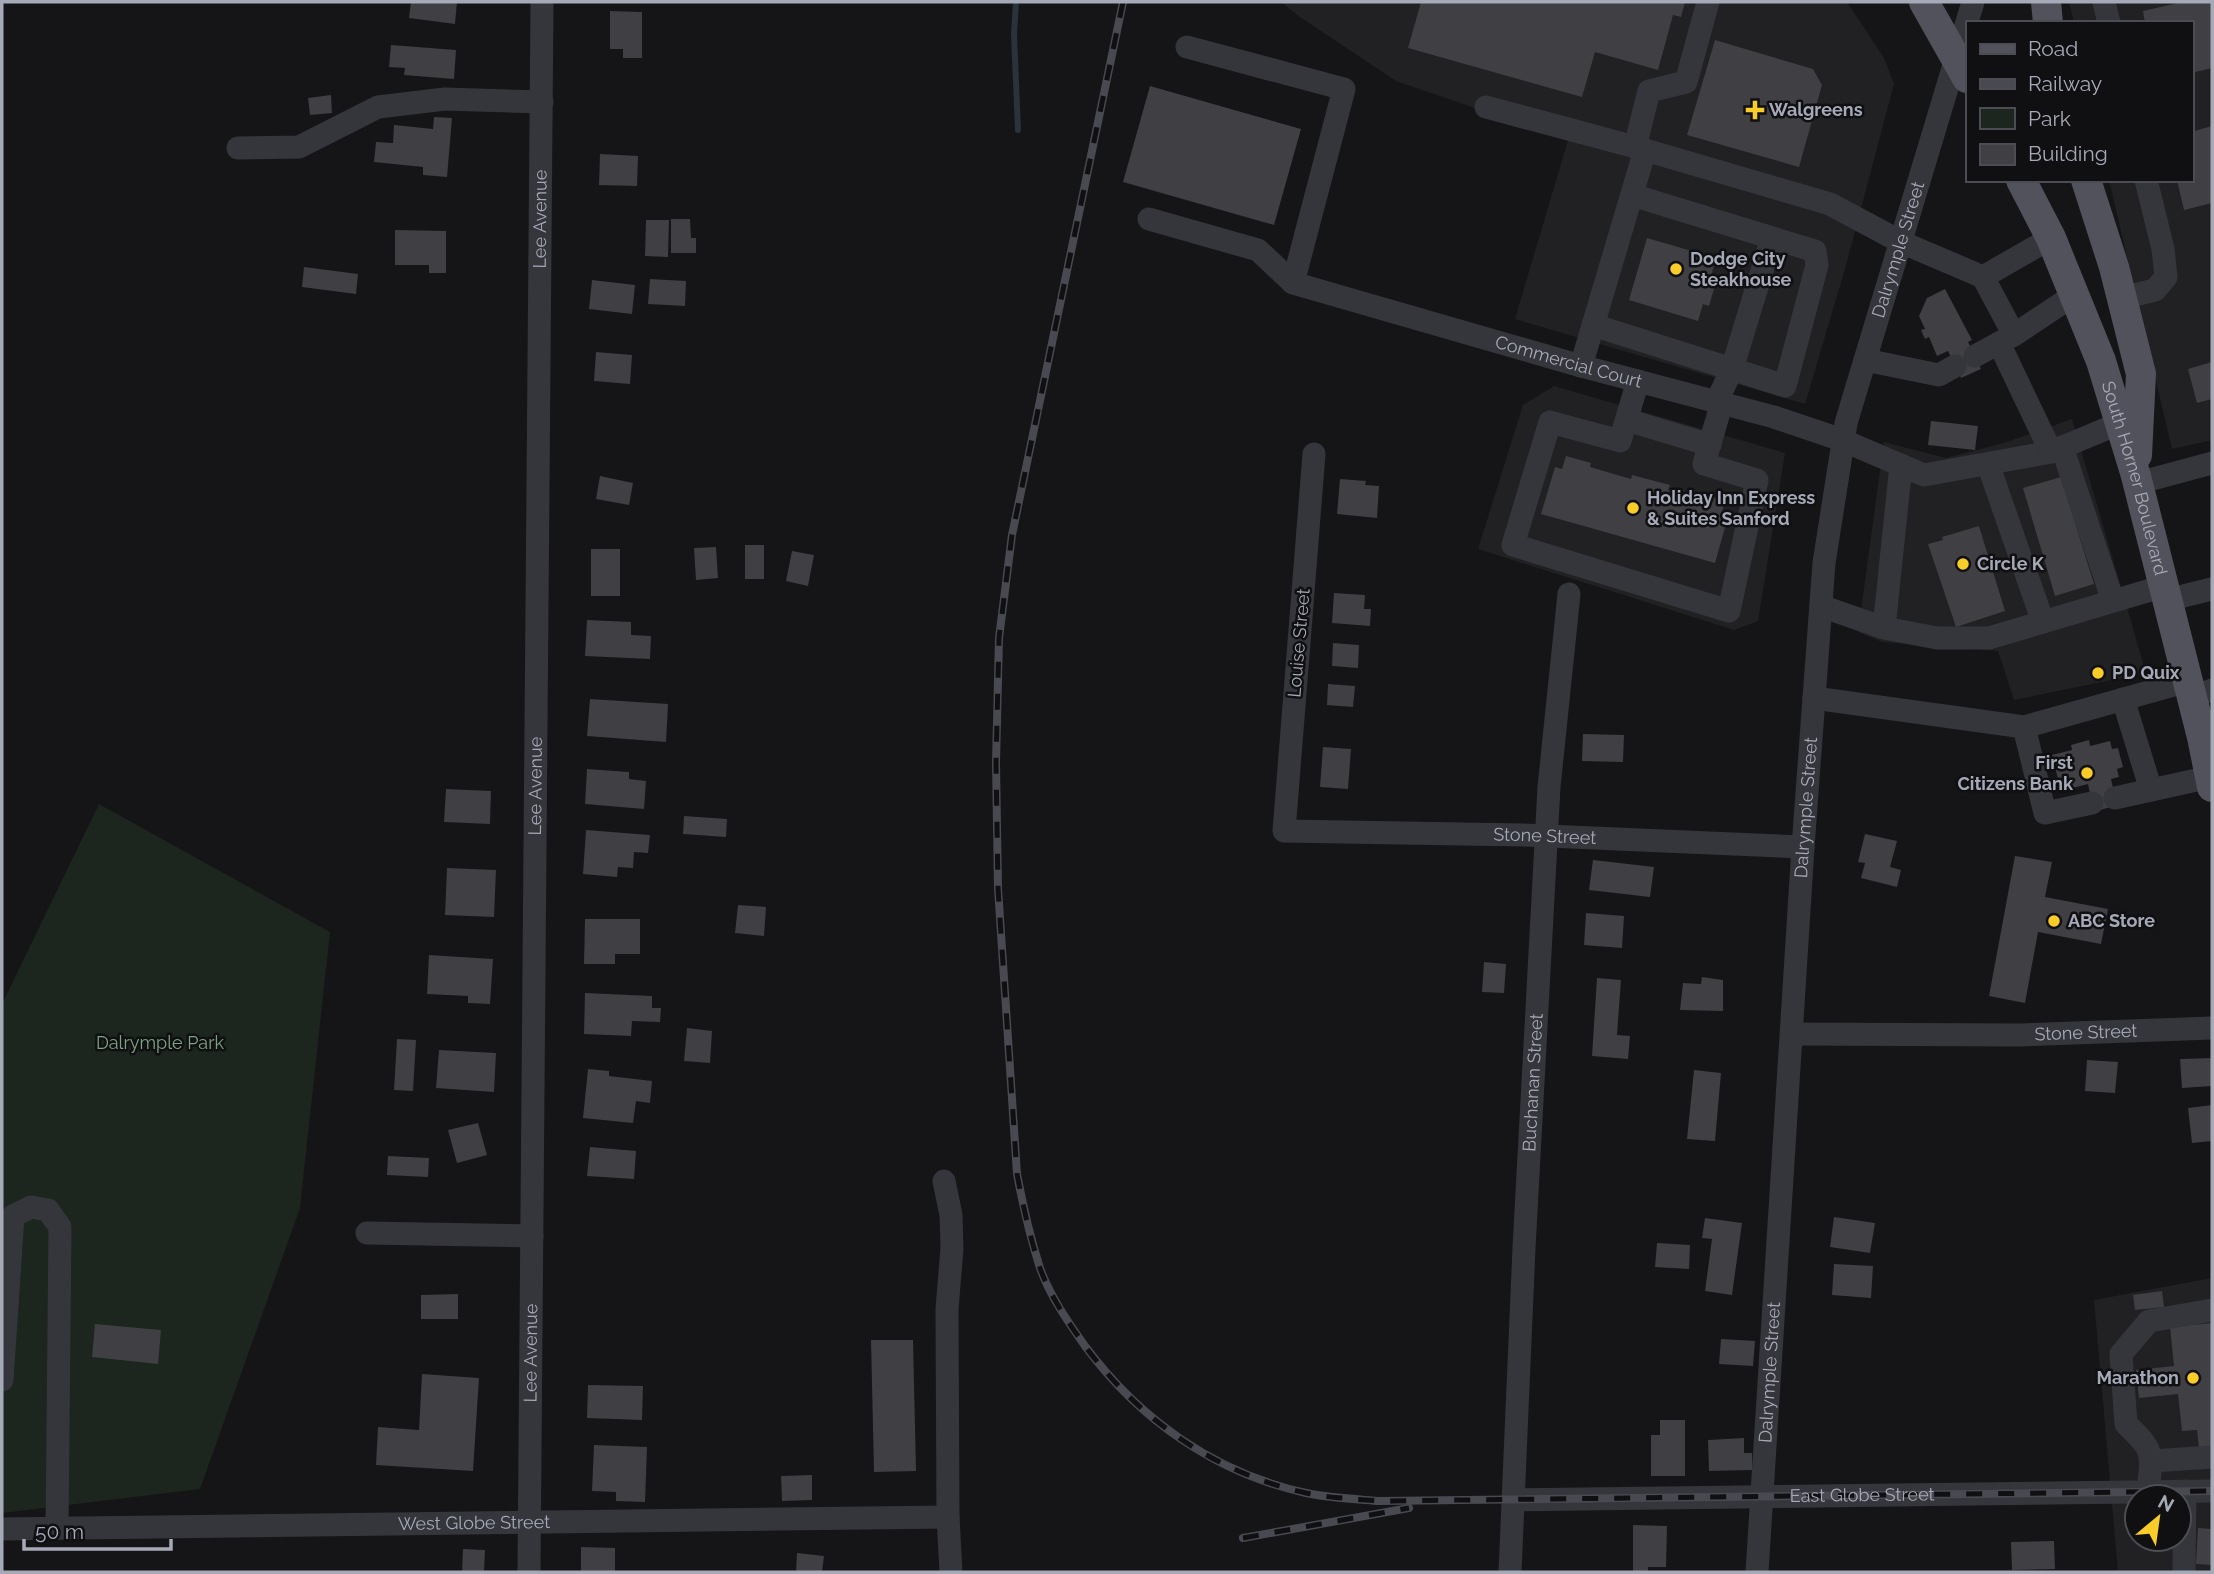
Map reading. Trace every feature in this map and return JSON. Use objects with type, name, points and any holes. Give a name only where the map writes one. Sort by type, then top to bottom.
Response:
[{"type":"main road","points":[[1924,2],[1962,68]]},
{"type":"main road","points":[[2046,2],[2048,21]]},
{"type":"main road","name":"South Horner Boulevard","points":[[2022,182],[2050,238],[2101,361],[2137,480],[2166,593],[2197,689],[2211,782]]},
{"type":"main road","points":[[2087,182],[2122,298],[2141,374],[2137,480]]},
{"type":"street","name":"Lee Avenue","points":[[528,1572],[542,2]]},
{"type":"street","points":[[1581,366],[1632,195],[1649,92],[1686,82],[1708,2]]},
{"type":"street","name":"Dalrymple Street","points":[[1970,21],[1973,2]]},
{"type":"street","points":[[2105,2],[2109,21]]},
{"type":"street","name":"Dalrymple Street","points":[[1757,1572],[1803,847],[1824,563],[1842,440],[1901,242],[1962,68],[1966,44]]},
{"type":"street","points":[[1149,219],[1258,250],[1293,283],[1344,89],[1187,47]]},
{"type":"street","points":[[238,148],[299,147],[378,107],[445,99],[542,102]]},
{"type":"street","points":[[1486,107],[1830,204],[1901,242],[1983,276],[2006,339],[2056,449],[2113,601]]},
{"type":"street","points":[[2122,298],[2155,290],[2166,276],[2163,249],[2146,182]]},
{"type":"street","points":[[1632,195],[1815,251],[1817,258],[1785,386],[1774,417]]},
{"type":"street","points":[[1638,381],[1620,441],[1550,422],[1513,545],[1729,611],[1757,480],[1704,464],[1720,402],[1772,238]]},
{"type":"street","points":[[1983,276],[2050,238]]},
{"type":"street","name":"Commercial Court","points":[[1293,283],[1581,366],[1774,417],[1842,440],[1924,475],[2056,449],[2120,423]]},
{"type":"street","points":[[1865,360],[1939,375],[2006,339],[2074,295]]},
{"type":"street","points":[[1593,326],[1785,386]]},
{"type":"street","points":[[1626,420],[1710,446]]},
{"type":"street","name":"Louise Street","points":[[1284,831],[1314,454]]},
{"type":"street","points":[[2137,480],[2212,463]]},
{"type":"street","points":[[1988,464],[2043,622]]},
{"type":"street","points":[[1884,628],[1901,465]]},
{"type":"street","points":[[1821,606],[1884,628],[1937,638],[1989,638],[2113,601],[2212,589]]},
{"type":"street","name":"Buchanan Street","points":[[1510,1572],[1549,787],[1569,594]]},
{"type":"street","points":[[1814,698],[2024,727],[2123,699],[2197,689]]},
{"type":"street","points":[[2123,699],[2151,790]]},
{"type":"street","points":[[2024,727],[2045,813],[2092,803]]},
{"type":"street","points":[[2115,798],[2211,782]]},
{"type":"street","name":"Stone Street","points":[[1284,831],[1523,835],[1803,847]]},
{"type":"street","name":"Stone Street","points":[[1792,1034],[2020,1035],[2212,1028]]},
{"type":"street","points":[[944,1181],[951,1215],[952,1248],[947,1309],[948,1517],[951,1572]]},
{"type":"street","points":[[2,1380],[13,1216],[31,1207],[48,1210],[60,1227],[57,1527]]},
{"type":"street","points":[[367,1233],[532,1236]]},
{"type":"street","points":[[2149,1483],[2151,1461],[2147,1443],[2126,1424],[2121,1354],[2149,1321],[2212,1310]]},
{"type":"street","points":[[2151,1461],[2212,1457]]},
{"type":"street","name":"East Globe Street","points":[[2193,1491],[2212,1491]]},
{"type":"street","name":"East Globe Street","points":[[1513,1500],[2123,1492]]},
{"type":"street","name":"West Globe Street","points":[[2,1529],[948,1517]]},
{"type":"street","points":[[2184,1553],[2184,1572]]},
{"type":"shaded area","points":[[1281,2],[1847,2],[1884,58],[1894,84],[1845,269],[1805,404],[1515,319],[1568,140],[1396,81]]},
{"type":"shaded area","points":[[2069,2],[2212,2],[2212,440],[2172,449],[2109,182],[2193,182],[2193,21],[2074,21]]},
{"type":"shaded area","points":[[1554,386],[1785,453],[1758,621],[1734,630],[1478,549],[1523,405]]},
{"type":"shaded area","points":[[2072,419],[2146,673],[2014,700],[1998,651],[1882,642],[1858,632],[1884,442],[1946,458],[2007,442]]},
{"type":"shaded area","points":[[2212,1278],[2212,1572],[2118,1572],[2094,1300]]},
{"type":"green space","name":"Dalrymple Park","points":[[99,804],[330,932],[300,1208],[200,1489],[2,1513],[2,1004]]},
{"type":"building","points":[[411,2],[457,2],[455,24],[409,18]]},
{"type":"building","points":[[1421,2],[1685,2],[1681,17],[1673,15],[1658,70],[1595,52],[1582,97],[1408,48]]},
{"type":"building","points":[[2182,2],[2212,2],[2212,68],[2193,73],[2193,21],[2145,21],[2143,11]]},
{"type":"building","points":[[610,11],[642,12],[642,58],[623,58],[623,49],[610,49]]},
{"type":"building","name":"Walgreens","points":[[1715,40],[1813,69],[1822,85],[1799,167],[1687,135]]},
{"type":"building","points":[[391,45],[456,50],[454,79],[404,75],[405,68],[389,67]]},
{"type":"building","points":[[1150,86],[1301,129],[1274,225],[1123,182]]},
{"type":"building","points":[[331,95],[332,113],[310,115],[308,98]]},
{"type":"building","points":[[434,117],[452,118],[447,177],[423,175],[423,167],[374,162],[376,142],[393,143],[394,125],[433,129]]},
{"type":"building","points":[[2212,126],[2212,203],[2184,210],[2177,182],[2193,182],[2193,131]]},
{"type":"building","points":[[600,154],[638,156],[637,186],[599,185]]},
{"type":"building","points":[[671,219],[690,219],[691,238],[696,238],[696,253],[671,253]]},
{"type":"building","points":[[646,220],[669,220],[668,257],[645,256]]},
{"type":"building","points":[[395,230],[446,231],[446,273],[429,273],[429,265],[395,265]]},
{"type":"building","name":"Dodge City Steakhouse","points":[[1647,238],[1716,258],[1710,280],[1716,282],[1709,306],[1703,304],[1698,321],[1629,300]]},
{"type":"building","points":[[304,267],[358,274],[356,294],[302,287]]},
{"type":"building","points":[[650,279],[686,281],[685,306],[648,304]]},
{"type":"building","points":[[592,280],[635,285],[632,314],[589,309]]},
{"type":"building","points":[[1945,289],[1972,340],[1968,342],[1981,369],[1961,378],[1948,351],[1937,356],[1929,337],[1925,339],[1921,330],[1925,329],[1919,316],[1927,298]]},
{"type":"building","points":[[596,352],[632,355],[630,384],[594,381]]},
{"type":"building","points":[[2212,362],[2212,399],[2197,403],[2188,369]]},
{"type":"building","points":[[1931,421],[1978,426],[1975,450],[1928,445]]},
{"type":"building","name":"Holiday Inn Express & Suites Sanford","points":[[1566,456],[1591,463],[1590,467],[1631,479],[1632,475],[1670,485],[1668,490],[1698,498],[1700,494],[1725,501],[1721,515],[1728,517],[1715,563],[1541,514],[1555,467],[1562,469]]},
{"type":"building","points":[[600,476],[633,483],[629,505],[596,499]]},
{"type":"building","name":"Circle K","points":[[2061,477],[2094,584],[2055,596],[2023,488]]},
{"type":"building","points":[[1340,479],[1366,481],[1365,485],[1379,486],[1377,518],[1337,514]]},
{"type":"building","name":"Circle K","points":[[1979,526],[2005,611],[1956,627],[1928,544]]},
{"type":"building","points":[[745,545],[764,545],[764,579],[745,579]]},
{"type":"building","points":[[716,547],[718,578],[696,580],[694,548]]},
{"type":"building","points":[[591,549],[620,549],[620,596],[591,596]]},
{"type":"building","points":[[792,551],[814,555],[808,586],[786,581]]},
{"type":"building","points":[[1334,593],[1365,595],[1364,609],[1371,609],[1370,626],[1332,623]]},
{"type":"building","points":[[587,620],[631,622],[631,635],[651,636],[650,659],[585,656]]},
{"type":"building","points":[[1333,643],[1359,645],[1358,668],[1332,666]]},
{"type":"building","points":[[1328,684],[1355,686],[1353,707],[1327,705]]},
{"type":"building","points":[[590,699],[668,704],[666,742],[587,736]]},
{"type":"building","points":[[1583,734],[1624,735],[1623,762],[1582,761]]},
{"type":"building","name":"First Citizens Bank","points":[[2089,740],[2090,746],[2110,741],[2112,749],[2118,748],[2123,767],[2117,769],[2119,777],[2111,779],[2116,802],[2111,807],[2100,810],[2093,808],[2088,784],[2061,791],[2052,755],[2072,750],[2071,745]]},
{"type":"building","points":[[1323,747],[1351,749],[1348,789],[1320,787]]},
{"type":"building","points":[[587,769],[629,772],[629,779],[646,781],[644,809],[585,804]]},
{"type":"building","points":[[446,789],[491,791],[490,824],[444,822]]},
{"type":"building","points":[[684,816],[727,819],[726,837],[683,834]]},
{"type":"building","points":[[586,830],[650,835],[648,853],[634,852],[633,868],[618,867],[617,877],[583,874]]},
{"type":"building","points":[[1865,834],[1897,841],[1890,867],[1901,870],[1897,887],[1861,878],[1865,863],[1858,862]]},
{"type":"building","name":"ABC Store","points":[[2015,856],[2052,862],[2045,897],[2108,909],[2101,944],[2038,932],[2025,1003],[1989,996]]},
{"type":"building","points":[[1593,860],[1654,867],[1650,897],[1589,890]]},
{"type":"building","points":[[447,868],[496,870],[494,917],[445,915]]},
{"type":"building","points":[[738,905],[766,907],[764,936],[735,933]]},
{"type":"building","points":[[1586,913],[1624,916],[1622,948],[1584,945]]},
{"type":"building","points":[[585,919],[640,919],[640,954],[615,954],[615,964],[584,964]]},
{"type":"building","points":[[429,955],[493,959],[490,1004],[468,1003],[468,996],[427,994]]},
{"type":"building","points":[[1484,962],[1506,964],[1504,993],[1482,992]]},
{"type":"building","points":[[1702,977],[1723,980],[1723,1011],[1680,1010],[1683,983],[1701,984]]},
{"type":"building","points":[[1597,978],[1621,980],[1617,1035],[1630,1036],[1628,1059],[1592,1056]]},
{"type":"building","points":[[585,993],[652,996],[652,1008],[661,1008],[660,1022],[632,1021],[631,1036],[584,1034]]},
{"type":"building","points":[[687,1028],[712,1031],[710,1063],[684,1061]]},
{"type":"building","points":[[397,1039],[416,1040],[413,1091],[394,1090]]},
{"type":"building","points":[[439,1050],[496,1053],[494,1092],[436,1088]]},
{"type":"building","points":[[2212,1058],[2212,1086],[2182,1088],[2180,1059]]},
{"type":"building","points":[[2087,1060],[2118,1062],[2115,1093],[2085,1091]]},
{"type":"building","points":[[588,1069],[609,1071],[609,1076],[652,1081],[650,1103],[636,1101],[633,1123],[583,1118]]},
{"type":"building","points":[[1694,1070],[1721,1073],[1715,1141],[1687,1139]]},
{"type":"building","points":[[2212,1105],[2212,1141],[2192,1143],[2188,1108]]},
{"type":"building","points":[[478,1123],[487,1155],[457,1163],[448,1130]]},
{"type":"building","points":[[590,1147],[636,1151],[634,1179],[587,1176]]},
{"type":"building","points":[[388,1156],[429,1158],[428,1177],[387,1175]]},
{"type":"building","points":[[1834,1217],[1875,1223],[1870,1253],[1830,1247]]},
{"type":"building","points":[[1705,1218],[1742,1223],[1732,1295],[1705,1291],[1712,1239],[1702,1238]]},
{"type":"building","points":[[1657,1243],[1690,1245],[1689,1269],[1655,1267]]},
{"type":"building","points":[[1834,1264],[1873,1266],[1871,1298],[1832,1295]]},
{"type":"building","points":[[2162,1291],[2164,1307],[2135,1310],[2133,1295]]},
{"type":"building","points":[[458,1294],[458,1319],[421,1319],[421,1295]]},
{"type":"building","points":[[2212,1323],[2212,1455],[2200,1456],[2197,1430],[2182,1431],[2178,1394],[2139,1398],[2136,1370],[2174,1366],[2170,1327]]},
{"type":"building","points":[[95,1324],[161,1330],[158,1364],[92,1357]]},
{"type":"building","points":[[1721,1339],[1755,1341],[1753,1366],[1719,1364]]},
{"type":"building","points":[[871,1340],[913,1340],[916,1471],[874,1472]]},
{"type":"building","points":[[422,1374],[479,1378],[473,1471],[376,1465],[378,1427],[419,1430]]},
{"type":"building","points":[[588,1385],[643,1386],[642,1420],[587,1418]]},
{"type":"building","points":[[1660,1420],[1685,1420],[1685,1476],[1651,1476],[1651,1435],[1660,1435]]},
{"type":"building","points":[[1744,1438],[1744,1453],[1752,1453],[1752,1470],[1709,1471],[1708,1440]]},
{"type":"building","points":[[594,1445],[647,1447],[645,1502],[616,1501],[616,1492],[592,1491]]},
{"type":"building","points":[[812,1475],[812,1500],[782,1501],[781,1476]]},
{"type":"building","points":[[1633,1525],[1667,1526],[1666,1567],[1648,1567],[1648,1572],[1633,1572]]},
{"type":"building","points":[[2198,1528],[2212,1529],[2212,1565],[2196,1564]]},
{"type":"building","points":[[2054,1541],[2055,1569],[2012,1570],[2011,1542]]},
{"type":"building","points":[[581,1547],[615,1548],[615,1572],[581,1572]]},
{"type":"building","points":[[463,1549],[485,1550],[484,1572],[462,1572]]},
{"type":"building","points":[[797,1553],[824,1556],[822,1572],[796,1572]]},
{"type":"waterway","points":[[1016,2],[1014,34],[1018,130]]},
{"type":"railway","points":[[1123,2],[1012,535],[999,638],[996,763],[998,888],[1017,1174],[1040,1268],[1049,1289],[1085,1346],[1130,1397],[1182,1440],[1241,1472],[1273,1484],[1324,1496],[1380,1501],[2212,1491]]},
{"type":"railway","points":[[1243,1538],[1409,1508]]},
{"type":"place","name":"Walgreens","points":[[1755,110]]},
{"type":"place","name":"Dodge City Steakhouse","points":[[1676,269]]},
{"type":"place","name":"Holiday Inn Express & Suites Sanford","points":[[1633,508]]},
{"type":"place","name":"Circle K","points":[[1963,564]]},
{"type":"place","name":"PD Quix","points":[[2098,673]]},
{"type":"place","name":"First Citizens Bank","points":[[2087,773]]},
{"type":"place","name":"ABC Store","points":[[2054,921]]},
{"type":"place","name":"Marathon","points":[[2193,1378]]}]
